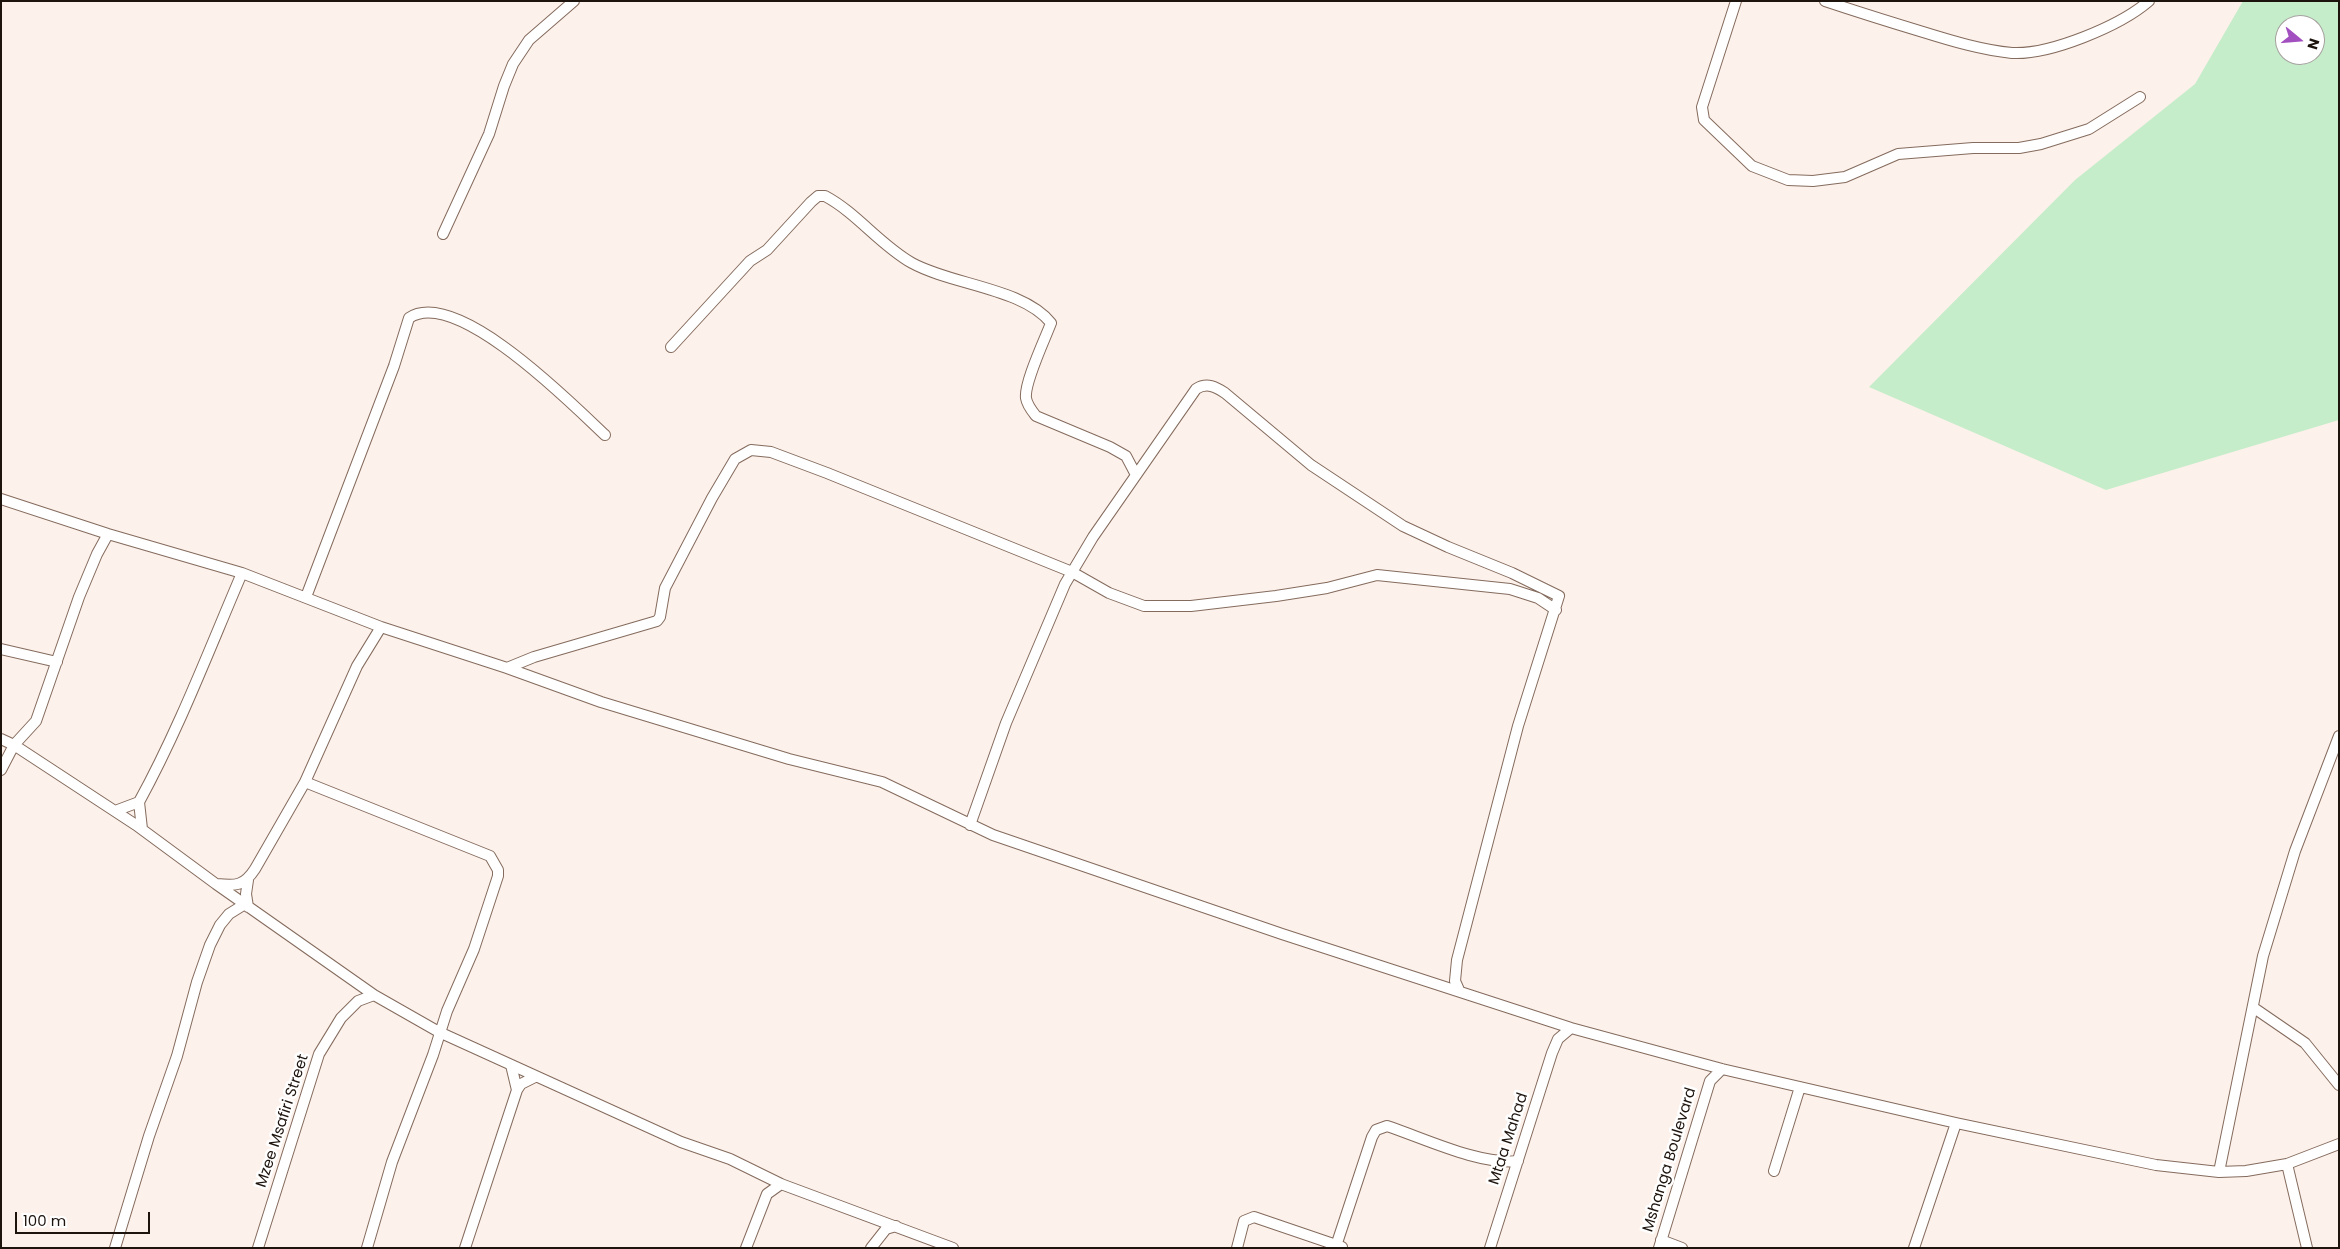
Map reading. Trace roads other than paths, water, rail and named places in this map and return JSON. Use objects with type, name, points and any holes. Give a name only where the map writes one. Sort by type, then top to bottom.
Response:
[{"type":"street","points":[[443,234],[489,134],[513,64],[529,40],[574,1]]},
{"type":"street","points":[[1736,1],[1702,107],[1704,120],[1752,166],[1788,180],[1813,181],[1845,178],[1898,154],[1973,148],[2019,148],[2041,144],[2088,129],[2140,97]]},
{"type":"street","points":[[1825,1],[1982,49],[2013,53],[2047,49],[2109,27],[2149,1]]},
{"type":"street","points":[[671,347],[698,315],[750,261],[767,250],[811,202],[818,196],[825,196],[911,262],[961,282],[983,287],[1043,313],[1051,323],[1027,387],[1026,399],[1030,408],[1036,416],[1110,447],[1126,456],[1136,458],[1150,456]]},
{"type":"street","points":[[306,597],[394,366],[409,318],[427,313],[447,316],[500,343],[538,372],[605,435]]},
{"type":"street","points":[[970,825],[1006,723],[1056,602],[1072,572],[1196,389],[1204,386],[1217,388],[1311,464],[1402,526],[1512,573],[1560,596],[1518,726],[1459,952],[1455,970],[1458,990]]},
{"type":"street","points":[[507,668],[534,657],[657,621],[660,617],[665,588],[712,498],[735,459],[751,450],[771,452],[827,474],[1072,572],[1109,593],[1144,606],[1157,607],[1276,596],[1327,588],[1378,575],[1510,589],[1538,598],[1556,610]]},
{"type":"street","points":[[1126,456],[1136,475]]},
{"type":"street","points":[[1,499],[108,534],[242,573],[381,627],[507,668],[629,711],[789,760],[882,782],[993,835],[1169,896],[1571,1028],[1722,1069],[1956,1123],[2156,1166],[2220,1172],[2287,1164],[2339,1144]]},
{"type":"street","points":[[1,770],[14,745],[36,721],[79,596],[96,554],[108,534]]},
{"type":"street","points":[[1080,559],[1085,580]]},
{"type":"street","points":[[142,829],[139,802],[167,748],[242,573]]},
{"type":"street","points":[[367,622],[371,643]]},
{"type":"street","points":[[247,906],[248,880],[305,782],[357,666],[381,627]]},
{"type":"street","points":[[1,649],[57,662]]},
{"type":"street","points":[[2220,1172],[2263,956],[2295,851],[2339,736]]},
{"type":"street","points":[[1,739],[14,745],[142,829],[216,884],[374,995],[439,1032],[681,1142],[737,1162],[781,1184],[953,1248]]},
{"type":"street","points":[[305,782],[490,856],[494,861],[498,876],[474,949],[439,1032],[433,1055],[392,1162],[367,1248]]},
{"type":"street","points":[[115,811],[139,802]]},
{"type":"street","points":[[216,884],[234,886],[248,880]]},
{"type":"street","points":[[115,1248],[149,1136],[177,1056],[196,982],[210,945],[220,925],[229,914],[247,906]]},
{"type":"street","name":"Mzee Msafiri Street","points":[[258,1248],[319,1054],[341,1018],[358,1001],[374,995]]},
{"type":"street","points":[[2254,1008],[2305,1043],[2339,1085]]},
{"type":"street","points":[[1548,1021],[1558,1040]]},
{"type":"street","name":"Mtaa Mahad","points":[[1490,1248],[1558,1040],[1571,1028]]},
{"type":"street","name":"Mshanga Boulevard","points":[[1697,1062],[1710,1080]]},
{"type":"street","points":[[511,1065],[516,1090]]},
{"type":"street","name":"Mshanga Boulevard","points":[[1660,1244],[1710,1080],[1722,1069]]},
{"type":"street","points":[[465,1248],[516,1090],[521,1084],[535,1077]]},
{"type":"street","points":[[1774,1171],[1800,1087]]},
{"type":"street","points":[[1914,1248],[1956,1123]]},
{"type":"street","points":[[1237,1248],[1244,1221],[1254,1217],[1340,1247],[1372,1136],[1376,1130],[1387,1126],[1481,1158],[1504,1163],[1518,1161]]},
{"type":"street","points":[[2287,1164],[2307,1248]]},
{"type":"street","points":[[746,1248],[767,1194],[781,1184]]},
{"type":"street","points":[[879,1219],[881,1233]]},
{"type":"street","points":[[872,1248],[886,1228],[896,1226]]},
{"type":"street","points":[[1660,1244],[1682,1248]]}]
